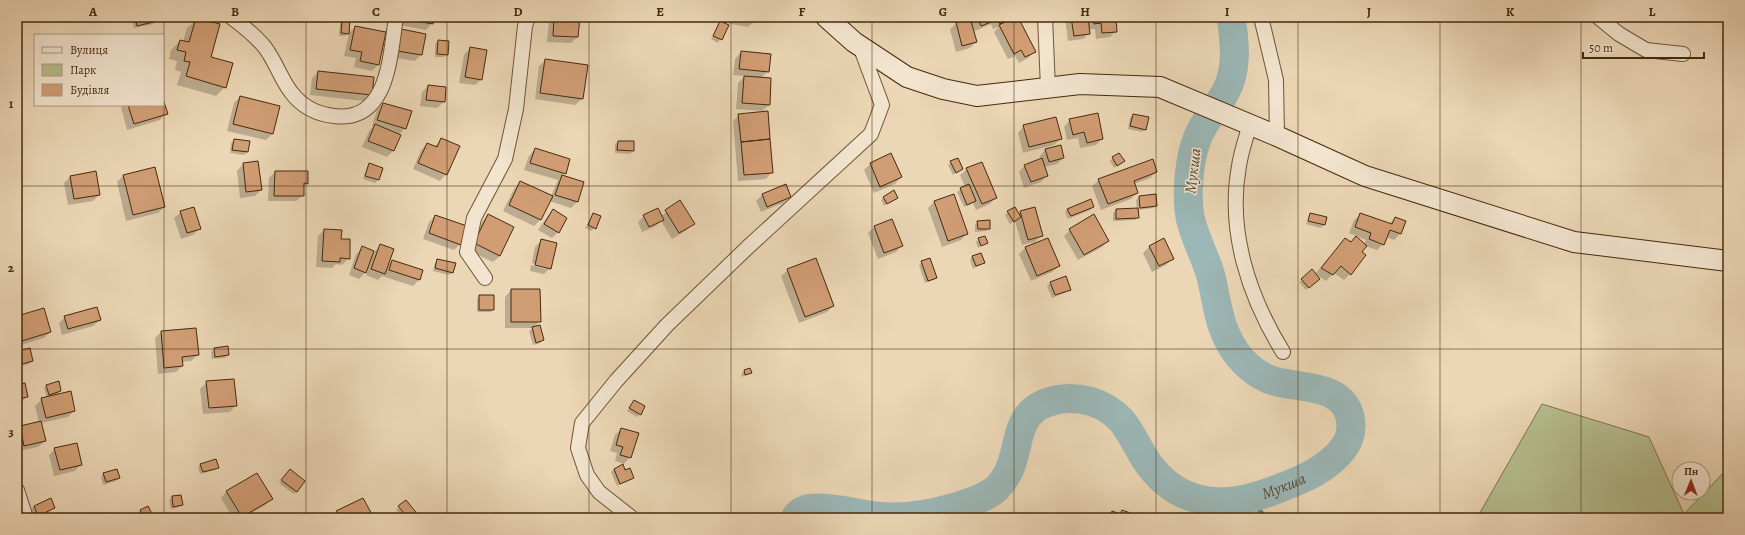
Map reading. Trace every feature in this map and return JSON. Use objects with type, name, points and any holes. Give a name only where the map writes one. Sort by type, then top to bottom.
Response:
[{"type":"main road","points":[[826,17],[860,46],[907,77],[943,89],[977,96],[1080,84],[1160,87],[1245,122],[1365,176],[1574,242],[1728,261]]},
{"type":"street","points":[[231,17],[263,46],[291,92],[307,108],[319,114],[340,117],[359,115],[374,104],[383,86],[396,17]]},
{"type":"street","points":[[485,278],[467,252],[474,218],[505,159],[516,109],[525,26],[528,17]]},
{"type":"street","points":[[1045,17],[1048,88]]},
{"type":"street","points":[[1261,17],[1276,80],[1277,136]]},
{"type":"street","points":[[1598,17],[1619,34],[1646,50],[1683,54]]},
{"type":"street","points":[[632,518],[599,492],[587,475],[578,448],[582,423],[616,381],[667,325],[748,247],[871,134],[882,105],[860,46]]},
{"type":"street","points":[[1245,122],[1235,203],[1240,250],[1253,292],[1266,325],[1283,352]]},
{"type":"street","points":[[17,490],[26,518]]},
{"type":"green space","points":[[1542,404],[1649,437],[1671,485],[1671,501],[1678,501],[1684,514],[1696,501],[1711,501],[1711,486],[1728,468],[1728,518],[1477,518]]},
{"type":"building","points":[[135,17],[156,17],[157,21],[137,26]]},
{"type":"building","points":[[405,17],[434,17],[433,24],[405,19]]},
{"type":"building","points":[[554,17],[580,17],[578,37],[553,36]]},
{"type":"building","points":[[734,17],[756,17],[755,21]]},
{"type":"building","points":[[977,17],[994,17],[996,20],[981,26]]},
{"type":"building","points":[[996,17],[1012,17],[1000,24]]},
{"type":"building","points":[[1018,17],[1036,52],[1025,57],[1021,50],[1014,54],[999,25]]},
{"type":"building","points":[[1071,17],[1088,17],[1090,34],[1074,36]]},
{"type":"building","points":[[1093,17],[1116,17],[1117,32],[1102,33],[1101,23],[1094,24]]},
{"type":"building","points":[[196,18],[220,24],[211,57],[233,63],[226,88],[186,76],[190,62],[184,61],[186,52],[177,50],[180,40],[189,42]]},
{"type":"building","points":[[970,18],[977,42],[962,46],[956,22]]},
{"type":"building","points":[[342,19],[350,19],[349,34],[341,33]]},
{"type":"building","points":[[720,21],[729,25],[722,40],[713,36]]},
{"type":"building","points":[[355,26],[386,32],[379,65],[360,61],[362,52],[350,50]]},
{"type":"building","points":[[401,29],[426,34],[422,55],[397,51]]},
{"type":"building","points":[[438,40],[449,41],[448,55],[437,54]]},
{"type":"building","points":[[470,47],[487,50],[482,80],[465,77]]},
{"type":"building","points":[[741,51],[771,54],[769,72],[739,69]]},
{"type":"building","points":[[545,59],[588,65],[583,99],[540,93]]},
{"type":"building","points":[[318,71],[374,77],[372,95],[316,89]]},
{"type":"building","points":[[744,76],[771,78],[770,105],[742,103]]},
{"type":"building","points":[[428,85],[446,87],[445,102],[426,100]]},
{"type":"building","points":[[240,96],[280,106],[273,134],[233,124]]},
{"type":"building","points":[[164,102],[168,114],[134,124],[128,106],[164,106]]},
{"type":"building","points":[[383,103],[412,111],[406,129],[377,120]]},
{"type":"building","points":[[768,111],[770,139],[741,142],[738,114]]},
{"type":"building","points":[[1098,113],[1103,139],[1087,143],[1084,132],[1073,135],[1069,119]]},
{"type":"building","points":[[1133,114],[1149,117],[1146,130],[1130,126]]},
{"type":"building","points":[[1056,117],[1062,139],[1029,147],[1023,125]]},
{"type":"building","points":[[375,124],[401,135],[394,151],[368,141]]},
{"type":"building","points":[[441,138],[460,146],[447,175],[418,163],[427,143],[437,147]]},
{"type":"building","points":[[234,139],[250,141],[248,152],[232,150]]},
{"type":"building","points":[[770,139],[773,173],[744,175],[741,142]]},
{"type":"building","points":[[618,141],[634,141],[634,151],[617,150]]},
{"type":"building","points":[[1061,145],[1064,158],[1049,162],[1045,149]]},
{"type":"building","points":[[535,148],[570,159],[566,174],[530,163]]},
{"type":"building","points":[[891,153],[902,177],[880,187],[870,163]]},
{"type":"building","points":[[1119,153],[1125,161],[1117,166],[1112,157]]},
{"type":"building","points":[[958,158],[963,169],[956,173],[950,161]]},
{"type":"building","points":[[1042,158],[1048,176],[1031,182],[1024,165]]},
{"type":"building","points":[[1153,159],[1157,172],[1134,181],[1138,193],[1108,204],[1098,179]]},
{"type":"building","points":[[258,161],[262,190],[246,192],[243,163]]},
{"type":"building","points":[[982,162],[997,198],[982,204],[966,168]]},
{"type":"building","points":[[369,163],[383,168],[379,180],[365,176]]},
{"type":"building","points":[[155,167],[165,207],[133,215],[123,175]]},
{"type":"building","points":[[96,171],[100,195],[74,199],[70,176]]},
{"type":"building","points":[[275,171],[308,171],[308,184],[304,183],[304,196],[274,196]]},
{"type":"building","points":[[562,175],[584,182],[578,202],[555,195]]},
{"type":"building","points":[[520,181],[553,196],[541,220],[509,205]]},
{"type":"building","points":[[786,184],[791,197],[767,207],[762,194]]},
{"type":"building","points":[[969,184],[976,201],[967,205],[960,188]]},
{"type":"building","points":[[894,190],[898,198],[887,204],[883,197]]},
{"type":"building","points":[[954,194],[968,234],[948,241],[934,201]]},
{"type":"building","points":[[1156,194],[1157,206],[1140,208],[1139,196]]},
{"type":"building","points":[[1091,199],[1094,207],[1071,216],[1067,209]]},
{"type":"building","points":[[680,200],[695,224],[679,233],[665,210]]},
{"type":"building","points":[[194,207],[201,229],[187,233],[180,211]]},
{"type":"building","points":[[1015,207],[1021,217],[1014,222],[1007,211]]},
{"type":"building","points":[[1035,207],[1043,236],[1028,240],[1020,211]]},
{"type":"building","points":[[658,208],[664,220],[649,227],[643,215]]},
{"type":"building","points":[[1138,208],[1139,218],[1116,219],[1116,209]]},
{"type":"building","points":[[553,209],[567,218],[559,233],[544,224]]},
{"type":"building","points":[[593,213],[601,216],[596,229],[588,225]]},
{"type":"building","points":[[1310,213],[1327,217],[1325,225],[1308,221]]},
{"type":"building","points":[[1360,213],[1392,224],[1395,217],[1406,221],[1401,234],[1390,230],[1384,245],[1369,239],[1371,233],[1355,227]]},
{"type":"building","points":[[488,214],[514,227],[500,256],[474,243]]},
{"type":"building","points":[[1094,214],[1109,241],[1084,255],[1069,229]]},
{"type":"building","points":[[435,215],[467,226],[461,245],[429,233]]},
{"type":"building","points":[[892,219],[903,246],[884,253],[874,226]]},
{"type":"building","points":[[990,220],[990,229],[978,229],[977,221]]},
{"type":"building","points":[[324,229],[342,230],[341,239],[350,239],[350,259],[340,258],[340,262],[322,261]]},
{"type":"building","points":[[985,236],[988,243],[981,246],[978,238]]},
{"type":"building","points":[[1356,236],[1367,246],[1362,252],[1366,255],[1351,275],[1341,266],[1333,275],[1321,268],[1345,238],[1351,242]]},
{"type":"building","points":[[1048,238],[1060,266],[1037,276],[1025,247]]},
{"type":"building","points":[[1164,238],[1174,259],[1159,266],[1149,246]]},
{"type":"building","points":[[541,239],[557,243],[551,269],[535,265]]},
{"type":"building","points":[[380,244],[394,249],[385,274],[371,269]]},
{"type":"building","points":[[362,246],[374,251],[366,273],[354,268]]},
{"type":"building","points":[[981,253],[985,263],[976,266],[972,256]]},
{"type":"building","points":[[816,258],[834,306],[805,317],[787,269]]},
{"type":"building","points":[[930,258],[937,278],[928,281],[921,261]]},
{"type":"building","points":[[437,259],[456,263],[453,273],[435,268]]},
{"type":"building","points":[[392,260],[423,270],[420,280],[389,270]]},
{"type":"building","points":[[1312,269],[1320,279],[1309,288],[1301,279]]},
{"type":"building","points":[[1066,276],[1071,290],[1055,295],[1050,282]]},
{"type":"building","points":[[511,289],[540,289],[541,322],[511,322]]},
{"type":"building","points":[[479,295],[494,295],[494,310],[479,310]]},
{"type":"building","points":[[97,307],[101,320],[68,329],[64,316]]},
{"type":"building","points":[[44,308],[51,332],[22,341],[17,325],[17,316]]},
{"type":"building","points":[[540,325],[544,340],[536,343],[532,327]]},
{"type":"building","points":[[196,328],[199,355],[182,357],[183,366],[164,368],[161,331]]},
{"type":"building","points":[[228,346],[229,355],[215,357],[214,348]]},
{"type":"building","points":[[30,348],[33,361],[18,365],[17,351]]},
{"type":"building","points":[[750,368],[752,373],[745,375],[744,370]]},
{"type":"building","points":[[234,379],[237,406],[209,408],[206,381]]},
{"type":"building","points":[[59,381],[61,391],[49,395],[46,385]]},
{"type":"building","points":[[25,383],[28,397],[17,399],[17,385]]},
{"type":"building","points":[[71,391],[75,411],[46,418],[41,398]]},
{"type":"building","points":[[634,400],[645,406],[641,415],[629,408]]},
{"type":"building","points":[[41,421],[46,441],[24,446],[20,426]]},
{"type":"building","points":[[621,428],[639,433],[631,458],[620,455],[623,447],[616,445]]},
{"type":"building","points":[[77,443],[82,465],[60,470],[54,448]]},
{"type":"building","points":[[216,459],[219,468],[203,472],[200,464]]},
{"type":"building","points":[[623,464],[625,470],[630,468],[634,478],[620,484],[614,469]]},
{"type":"building","points":[[117,469],[120,478],[106,482],[103,473]]},
{"type":"building","points":[[290,469],[305,481],[297,492],[281,480]]},
{"type":"building","points":[[257,473],[273,499],[242,517],[226,491]]},
{"type":"building","points":[[181,495],[183,505],[173,507],[172,496]]},
{"type":"building","points":[[51,498],[55,508],[38,516],[34,506]]},
{"type":"building","points":[[363,498],[374,518],[340,518],[336,511]]},
{"type":"building","points":[[406,500],[419,516],[417,518],[408,518],[398,506]]},
{"type":"building","points":[[148,506],[154,518],[140,518],[143,517],[140,510]]},
{"type":"building","points":[[1122,510],[1133,514],[1131,518],[1109,518],[1112,511],[1120,514]]},
{"type":"waterway","name":"Мукша","points":[[795,518],[799,513],[810,508],[831,509],[885,517],[914,516],[964,505],[981,498],[996,489],[1006,477],[1012,464],[1018,437],[1029,414],[1040,406],[1056,400],[1073,398],[1082,399],[1099,404],[1107,409],[1125,425],[1150,466],[1163,480],[1177,490],[1192,497],[1208,501],[1224,502],[1241,500],[1258,496],[1295,482],[1331,462],[1345,446],[1349,439],[1351,424],[1350,417],[1345,405],[1337,397],[1327,392],[1279,382],[1261,376],[1249,367],[1234,350],[1221,322],[1210,273],[1190,217],[1188,188],[1194,147],[1203,127],[1225,93],[1234,66],[1234,37],[1231,17]]},
{"type":"waterway","points":[[1251,498],[1265,518]]},
{"type":"waterway","points":[[1723,518],[1728,516]]}]
